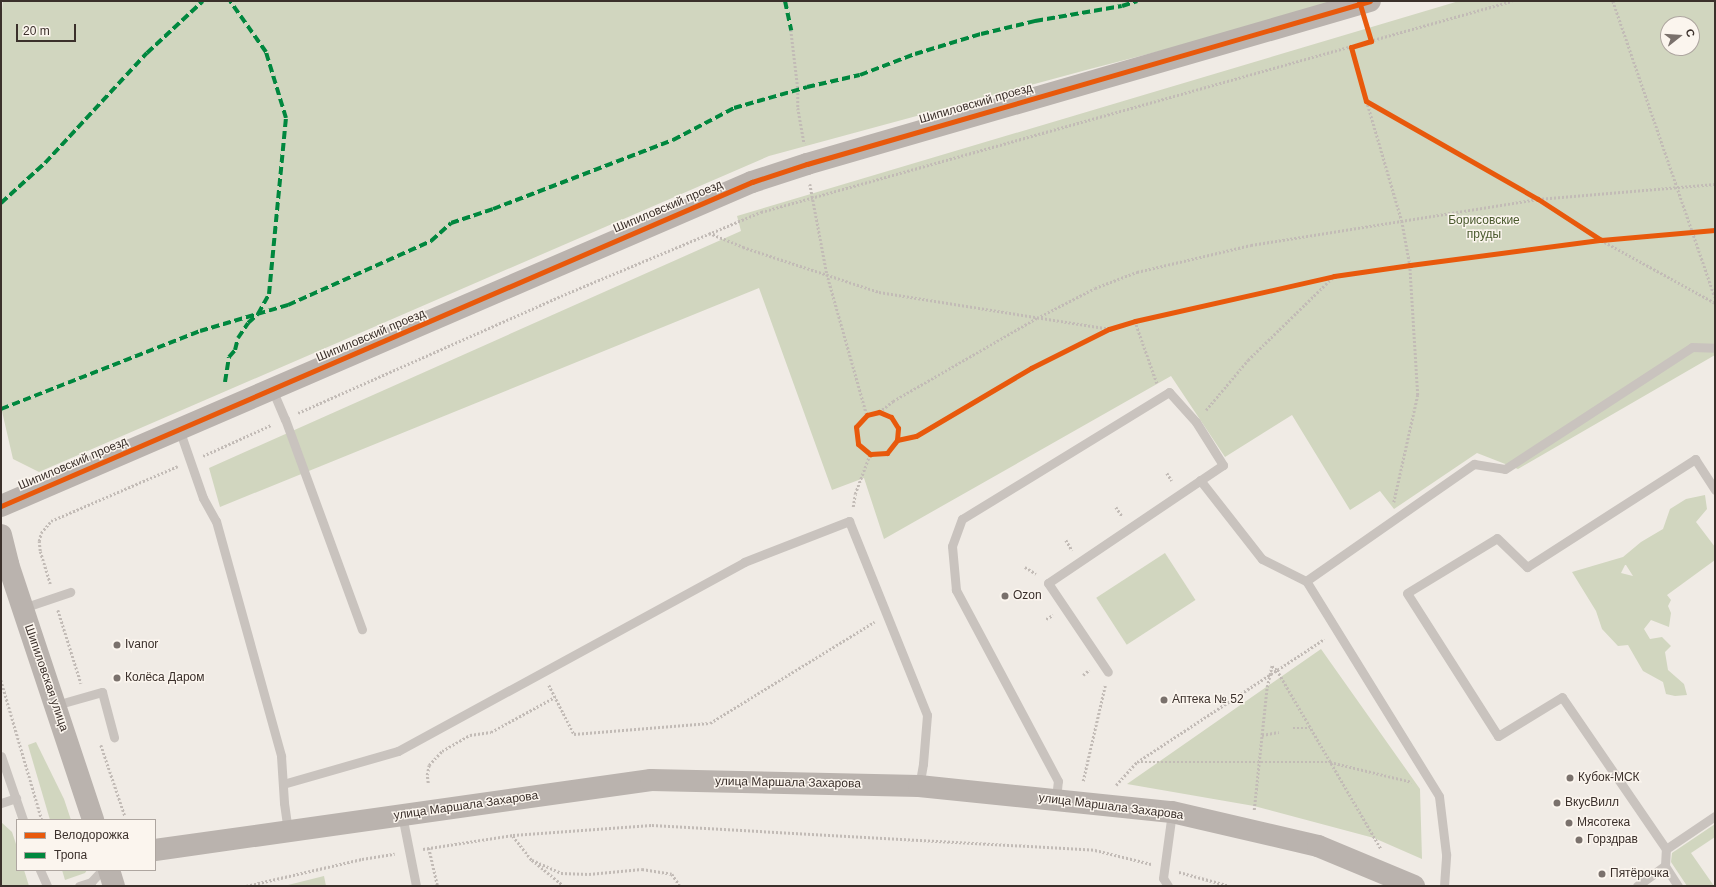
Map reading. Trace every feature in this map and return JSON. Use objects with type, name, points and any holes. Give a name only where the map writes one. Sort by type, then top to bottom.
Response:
[{"type":"main road","name":"Шипиловский проезд","points":[[1,506],[752,182],[1328,6],[1370,1]]},
{"type":"main road","name":"Шипиловская улица","points":[[1,535],[8,564],[93,819]]},
{"type":"main road","name":"улица Маршала Захарова","points":[[156,850],[651,780],[919,786],[1172,812],[1318,846],[1414,886]]},
{"type":"main road","points":[[109,871],[114,886]]},
{"type":"lane","points":[[1306,581],[1474,464],[1505,469],[1692,347],[1715,348]]},
{"type":"lane","points":[[272,389],[285,419],[362,629]]},
{"type":"lane","points":[[1056,799],[1058,781],[956,590],[952,546],[962,519],[1169,392],[1196,422],[1223,465],[1048,583],[1108,672]]},
{"type":"lane","points":[[179,429],[204,498],[216,521],[281,756],[284,803],[288,831]]},
{"type":"lane","points":[[1678,886],[1665,866],[1666,849],[1562,697],[1498,736],[1407,593],[1497,538],[1527,567],[1694,459],[1715,490]]},
{"type":"lane","points":[[1200,480],[1262,559],[1306,581],[1439,796],[1446,854],[1444,886]]},
{"type":"lane","points":[[283,784],[398,750],[744,562],[849,521],[927,715],[923,764],[919,786]]},
{"type":"lane","points":[[23,608],[70,592]]},
{"type":"lane","points":[[56,705],[102,692],[114,737]]},
{"type":"lane","points":[[1,756],[23,819]]},
{"type":"lane","points":[[1,803],[16,798]]},
{"type":"lane","points":[[1168,886],[1163,878],[1172,812]]},
{"type":"lane","points":[[402,815],[408,852],[416,886]]},
{"type":"lane","points":[[1666,849],[1715,816]]},
{"type":"lane","points":[[1637,886],[1665,866]]},
{"type":"lane","points":[[40,871],[47,886]]},
{"type":"lane","points":[[79,886],[91,882],[101,871]]},
{"type":"path","points":[[40,551],[39,541],[41,533],[51,520],[191,461],[561,296],[761,212],[1512,1]]},
{"type":"path","points":[[1613,1],[1691,232],[1715,297]]},
{"type":"path","points":[[791,30],[798,90],[798,108],[805,149]]},
{"type":"path","points":[[1351,47],[1402,221],[1410,265],[1418,395],[1388,524]]},
{"type":"path","points":[[1366,101],[1538,199],[1601,240],[1715,303]]},
{"type":"path","points":[[809,178],[827,274],[866,417],[879,412],[893,401],[1037,318],[1095,288],[1137,272],[1251,245],[1538,199],[1715,184]]},
{"type":"path","points":[[1684,233],[1699,231]]},
{"type":"path","points":[[709,233],[743,247],[879,292],[1109,329]]},
{"type":"path","points":[[1593,241],[1608,239]]},
{"type":"path","points":[[1402,266],[1417,264]]},
{"type":"path","points":[[1318,280],[1341,275]]},
{"type":"path","points":[[1196,422],[1248,360],[1334,276]]},
{"type":"path","points":[[1128,323],[1143,319]]},
{"type":"path","points":[[1135,321],[1162,397]]},
{"type":"path","points":[[1102,332],[1116,327]]},
{"type":"path","points":[[879,412],[885,415]]},
{"type":"path","points":[[856,494],[871,453]]},
{"type":"path","points":[[542,672],[574,734],[710,723],[873,621]]},
{"type":"path","points":[[1114,787],[1137,762],[1337,631]]},
{"type":"path","points":[[1253,813],[1268,676],[1272,666],[1277,670],[1381,849]]},
{"type":"path","points":[[1083,781],[1108,672]]},
{"type":"path","points":[[1,680],[42,819]]},
{"type":"path","points":[[428,783],[427,775],[429,765],[442,751],[470,735],[491,732],[555,697]]},
{"type":"path","points":[[1293,728],[1310,728]]},
{"type":"path","points":[[1261,735],[1279,732]]},
{"type":"path","points":[[1137,762],[1330,762],[1434,788]]},
{"type":"path","points":[[246,886],[362,859],[513,835],[652,825],[1095,850],[1230,886]]},
{"type":"path","points":[[513,835],[532,860],[564,886]]},
{"type":"path","points":[[429,848],[438,886]]},
{"type":"path","points":[[532,860],[562,873],[589,874],[642,869],[672,874],[680,886]]},
{"type":"green space","points":[[3,1],[1354,1],[1090,69],[769,156],[39,472],[13,459],[1,407],[1,20]]},
{"type":"green space","name":"Борисовские пруды","points":[[1459,1],[1715,1],[1715,355],[1518,469],[1477,453],[1394,509],[1380,491],[1350,510],[1292,415],[1225,457],[1171,376],[884,539],[864,478],[832,490],[759,288],[220,507],[209,468],[741,231],[737,216]]},
{"type":"green space","points":[[1705,495],[1707,509],[1696,522],[1715,547],[1715,560],[1667,595],[1671,600],[1668,606],[1671,613],[1669,627],[1651,620],[1644,629],[1650,639],[1662,637],[1671,646],[1665,652],[1668,670],[1684,684],[1687,695],[1675,696],[1666,694],[1663,682],[1643,671],[1628,645],[1618,646],[1602,629],[1596,611],[1572,572],[1623,557],[1641,542],[1663,529],[1670,509],[1686,499]],"holes":[[[1626,565],[1633,576],[1621,573]]]},
{"type":"green space","points":[[1165,553],[1195,600],[1127,645],[1096,598]]},
{"type":"green space","points":[[1321,649],[1420,789],[1422,859],[1374,838],[1254,806],[1127,784]]},
{"type":"green space","points":[[36,742],[64,799],[71,819],[50,819],[28,745]]},
{"type":"green space","points":[[1,822],[12,832],[16,844],[16,871],[24,871],[29,886],[1,886]]},
{"type":"green space","points":[[1715,824],[1715,837],[1691,853],[1714,886],[1687,886],[1671,862],[1672,853]]},
{"type":"green space","points":[[62,871],[86,871],[85,873],[65,880]]},
{"type":"green space","points":[[324,876],[326,886],[284,886]]},
{"type":"marked path","points":[[1,203],[45,163],[147,53],[203,1]]},
{"type":"marked path","points":[[225,382],[229,357],[235,350],[238,338],[248,323],[258,314],[269,294],[286,118],[266,52],[230,1]]},
{"type":"marked path","points":[[785,1],[791,30]]},
{"type":"marked path","points":[[1,409],[200,331],[288,305],[431,241],[451,223],[493,209],[673,140],[734,108],[807,87],[860,75],[915,54],[981,34],[1035,21],[1122,6],[1137,1]]},
{"type":"cycle path","points":[[1359,1],[1371,41],[1351,47],[1366,101],[1538,199],[1601,240]]},
{"type":"cycle path","points":[[1,506],[752,182],[807,164],[1370,1]]},
{"type":"cycle path","points":[[897,440],[898,428],[891,417],[879,412],[867,415],[856,427],[858,444],[870,454],[887,453],[897,440],[916,436],[1031,368],[1109,329],[1135,321],[1334,276],[1601,240],[1715,230]]},
{"type":"place","name":"Ozon","points":[[1005,596]]},
{"type":"place","name":"Ivanor","points":[[117,645]]},
{"type":"place","name":"Колёса Даром","points":[[117,678]]},
{"type":"place","name":"Аптека № 52","points":[[1164,700]]},
{"type":"place","name":"Кубок-МСК","points":[[1570,778]]},
{"type":"place","name":"ВкусВилл","points":[[1557,803]]},
{"type":"place","name":"Мясотека","points":[[1569,823]]},
{"type":"place","name":"Горздрав","points":[[1579,840]]},
{"type":"place","name":"Пятёрочка","points":[[1602,874]]}]
